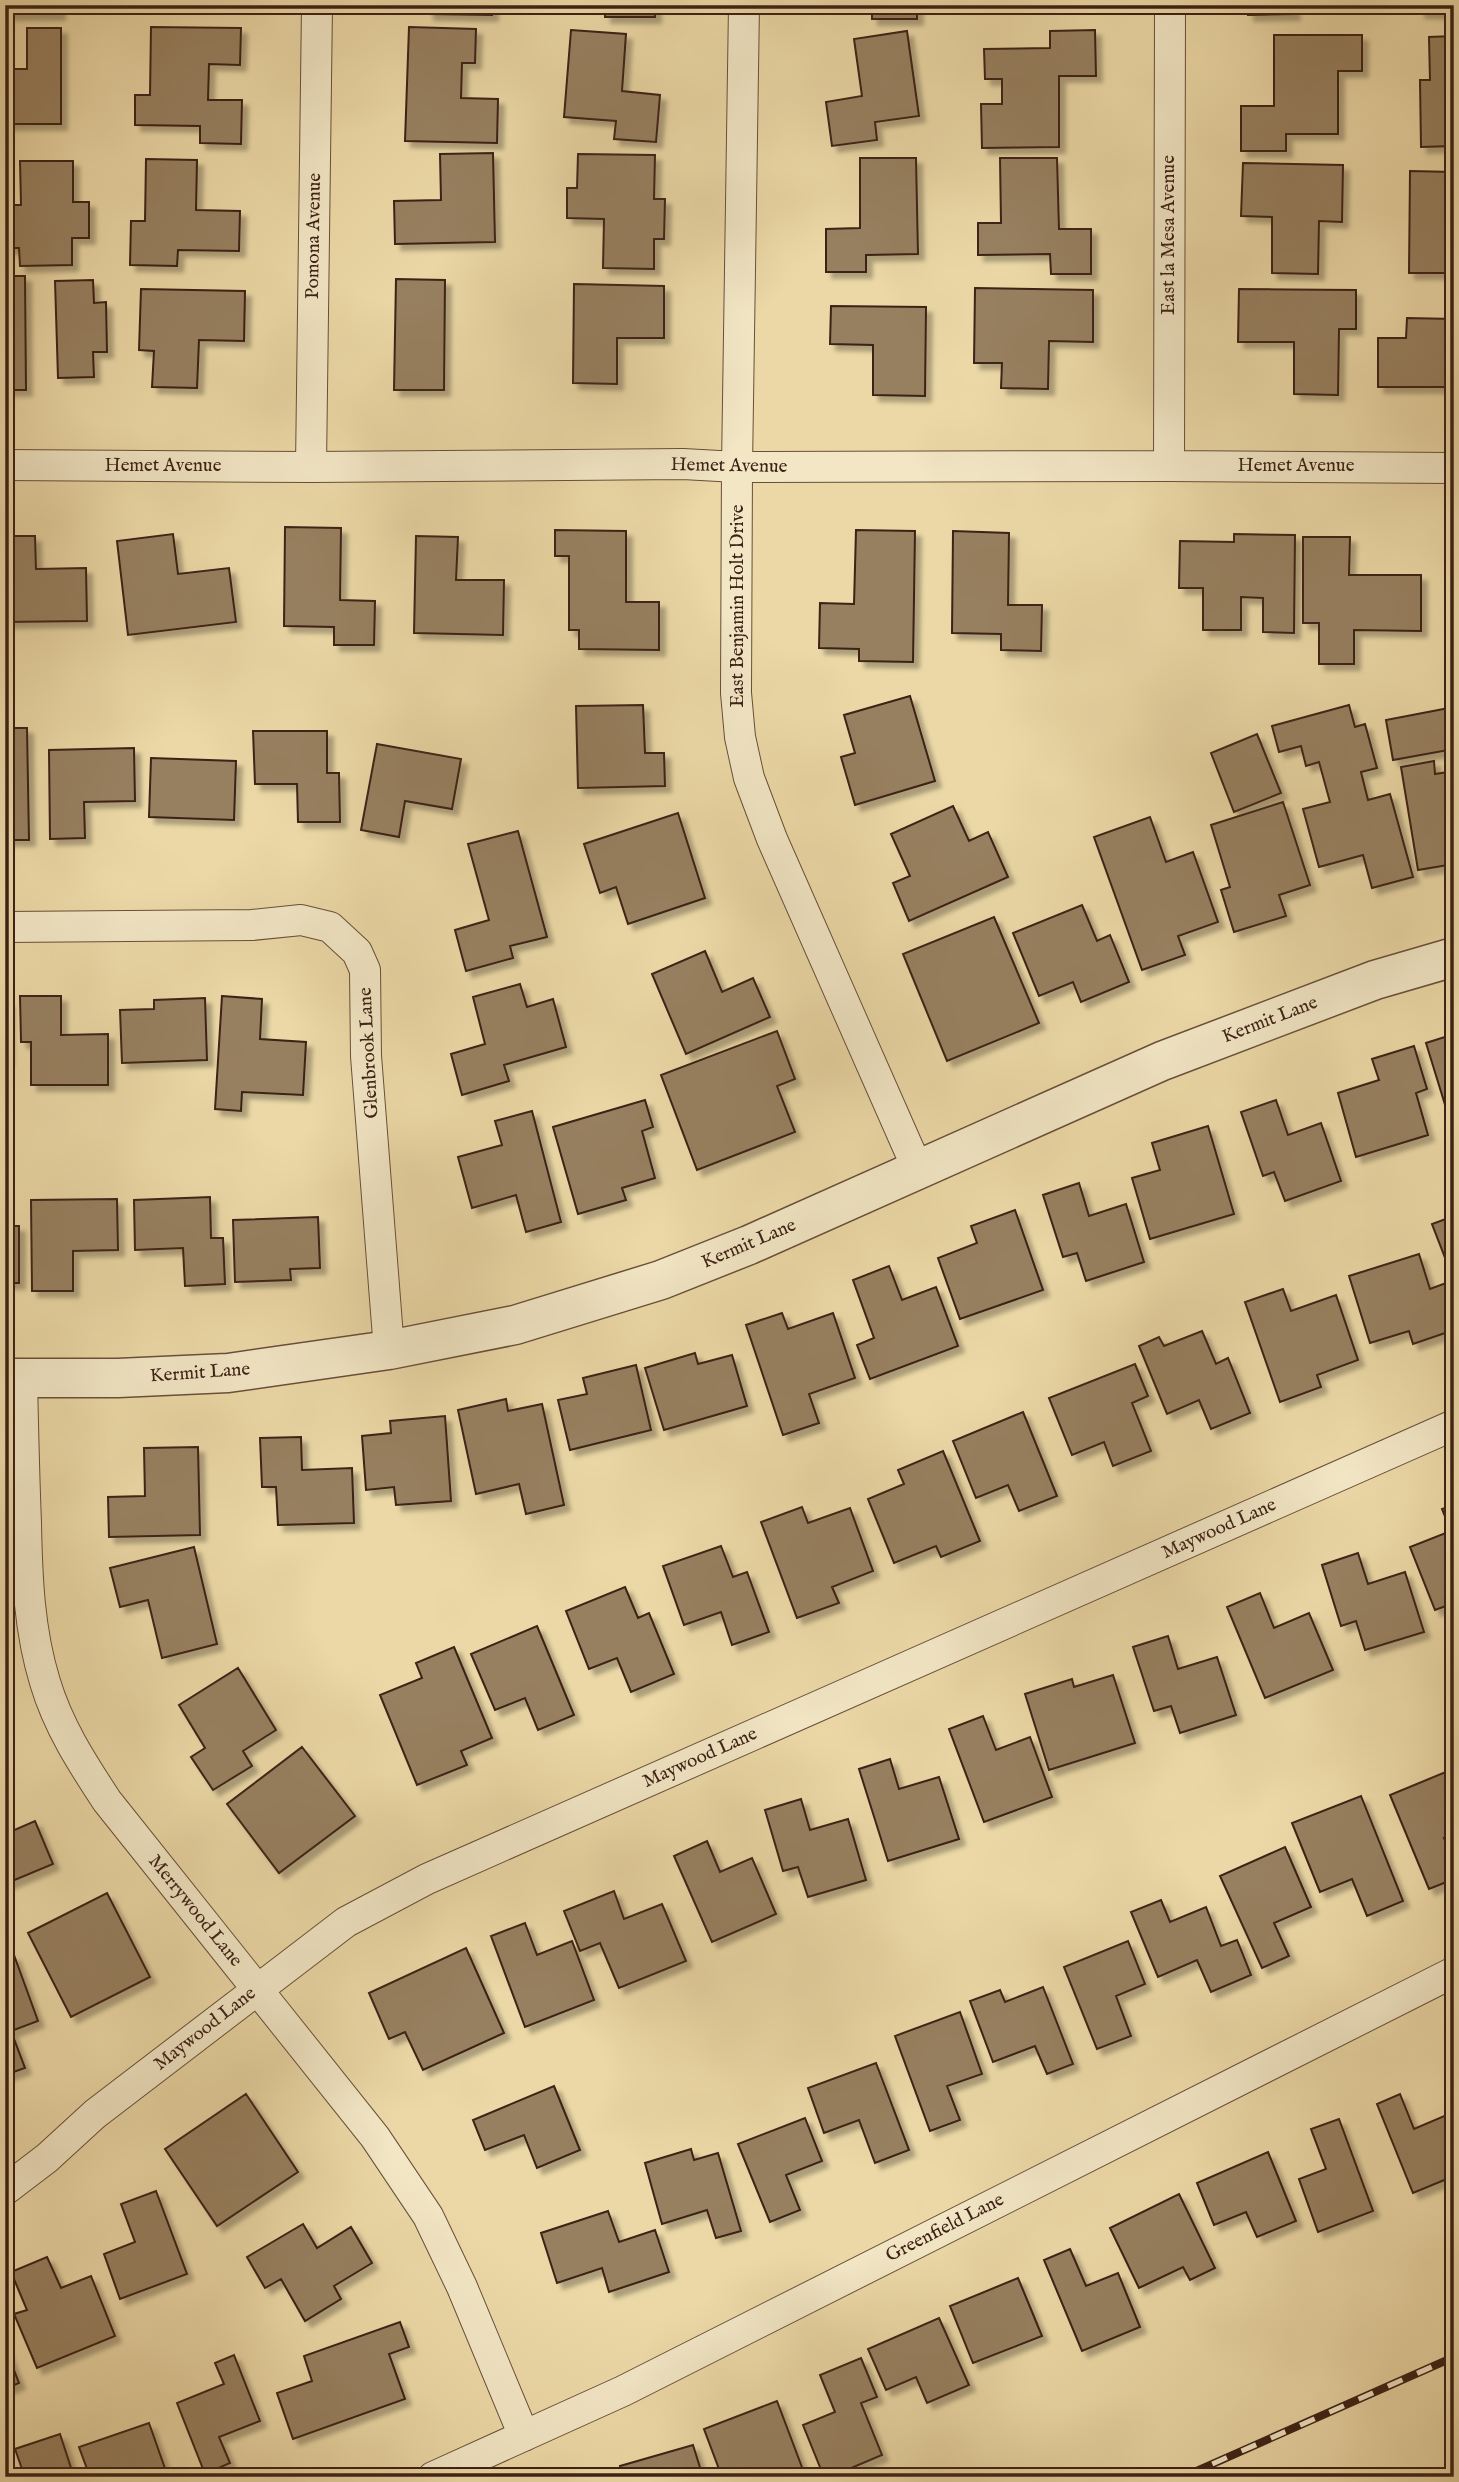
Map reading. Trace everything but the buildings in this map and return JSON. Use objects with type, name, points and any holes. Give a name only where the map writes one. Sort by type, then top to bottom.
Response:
[{"type":"street","name":"Pomona Avenue","points":[[311,467],[317,5]]},
{"type":"street","name":"East Benjamin Holt Drive","points":[[744,5],[737,467],[736,692],[740,737],[749,778],[772,839],[918,1170]]},
{"type":"street","name":"East la Mesa Avenue","points":[[1169,466],[1170,5]]},
{"type":"street","name":"Hemet Avenue","points":[[5,465],[311,467],[683,464],[737,467],[1454,468]]},
{"type":"street","name":"Glenbrook Lane","points":[[5,927],[252,925],[301,920],[331,927],[357,952],[365,970],[366,1056],[389,1350]]},
{"type":"street","name":"Kermit Lane","points":[[13,1378],[118,1378],[228,1373],[389,1350],[515,1325],[661,1280],[749,1245],[1163,1061],[1375,980],[1454,957]]},
{"type":"street","name":"Merrywood Lane","points":[[13,1378],[28,1593],[34,1641],[45,1683],[57,1714],[82,1764],[107,1801],[375,2137],[428,2216],[462,2287],[524,2436]]},
{"type":"street","name":"Maywood Lane","points":[[5,2190],[47,2158],[95,2114],[256,1988],[346,1922],[426,1879],[1454,1426]]},
{"type":"street","name":"Greenfield Lane","points":[[433,2477],[623,2391],[1454,1972]]},
{"type":"railway","points":[[1183,2477],[1454,2357]]}]
